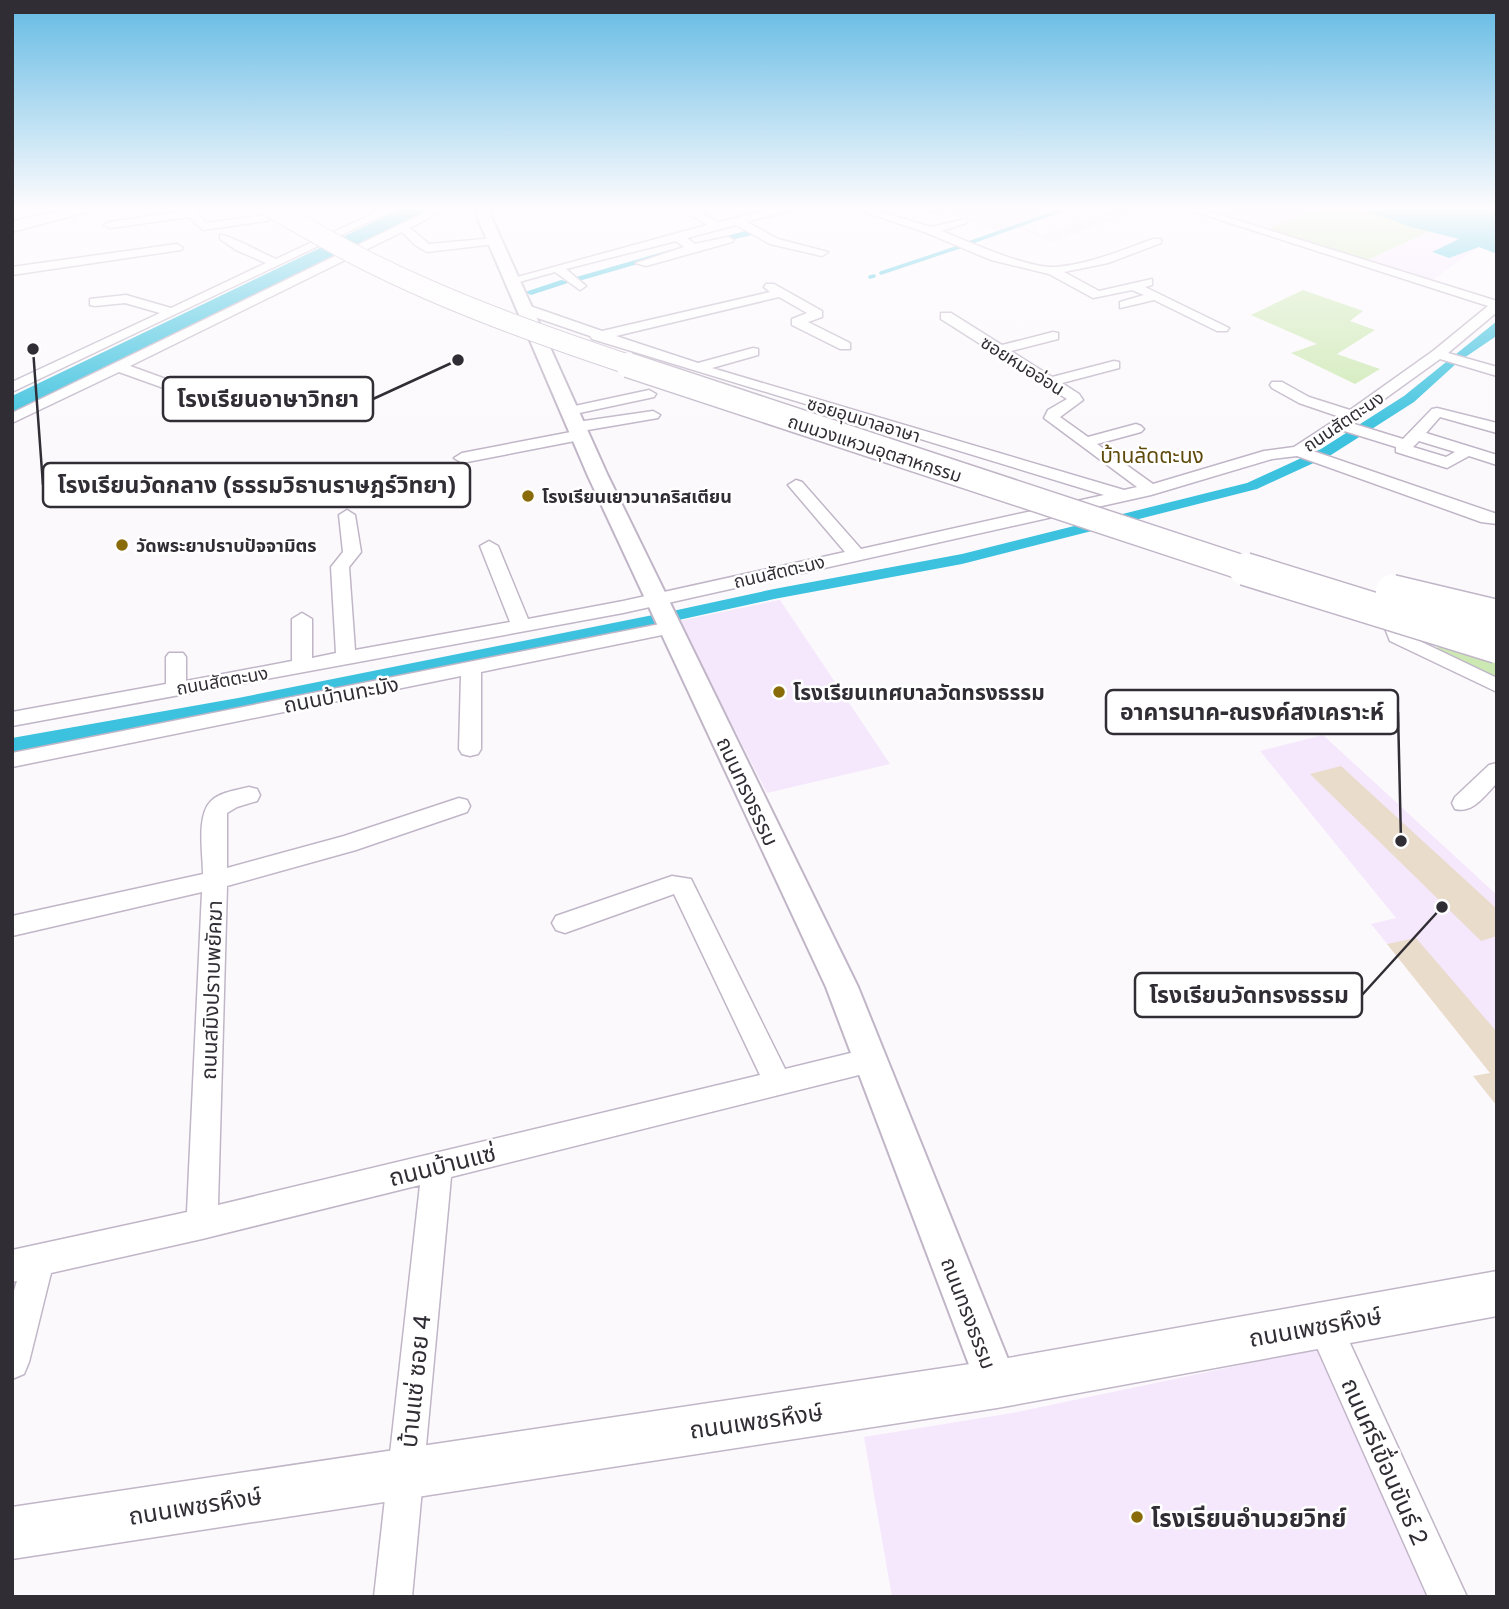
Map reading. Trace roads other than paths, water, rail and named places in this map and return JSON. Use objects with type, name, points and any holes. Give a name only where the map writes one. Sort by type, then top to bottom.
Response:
[{"type":"main road","name":"ถนนวงแหวนอุตสาหกรรม","points":[[416,283],[546,337],[1166,536],[1497,634]]},
{"type":"main road","name":"ถนนวงแหวนอุตสาหกรรม","points":[[443,283],[555,329],[1497,648]]},
{"type":"main road","points":[[1166,536],[1497,616]]},
{"type":"main road","points":[[1166,536],[1497,670]]},
{"type":"main road","name":"ถนนเพชรหึงษ์","points":[[12,1533],[997,1384],[1497,1293]]},
{"type":"street","points":[[12,388],[233,283]]},
{"type":"street","points":[[12,419],[287,283]]},
{"type":"street","name":"ถนนทรงธรรม","points":[[513,283],[575,424],[670,628],[842,987],[997,1384]]},
{"type":"street","points":[[576,283],[580,286]]},
{"type":"street","points":[[765,283],[817,314],[797,322],[845,346]]},
{"type":"street","points":[[1075,283],[1097,295],[1141,284],[1155,296],[1222,328]]},
{"type":"street","name":"ถนนสัตตะนง","points":[[1427,283],[1497,305]]},
{"type":"street","points":[[597,336],[782,293]]},
{"type":"street","points":[[1125,305],[1155,296]]},
{"type":"street","points":[[95,302],[126,299],[170,313]]},
{"type":"street","name":"ถนนสัตตะนง","points":[[12,719],[176,688],[220,703],[302,665],[657,599],[1150,490],[1270,454],[1302,452],[1349,423],[1497,305]]},
{"type":"street","name":"ซอยอุนบาลอาษา","points":[[525,309],[597,336],[697,368],[1125,495]]},
{"type":"street","name":"ซอยหมออ่อน","points":[[946,316],[1076,400],[1053,413],[1052,418],[1150,490]]},
{"type":"street","points":[[999,350],[1053,336]]},
{"type":"street","points":[[697,368],[753,352]]},
{"type":"street","points":[[1438,354],[1497,372]]},
{"type":"street","points":[[1049,382],[1114,365]]},
{"type":"street","points":[[116,366],[191,394]]},
{"type":"street","points":[[1277,385],[1369,433],[1404,447],[1447,463],[1462,455]]},
{"type":"street","points":[[462,458],[575,424],[649,394]]},
{"type":"street","points":[[1404,447],[1437,412],[1497,428]]},
{"type":"street","points":[[575,424],[653,415]]},
{"type":"street","points":[[1086,442],[1136,429]]},
{"type":"street","points":[[1404,447],[1497,460]]},
{"type":"street","points":[[1302,452],[1487,518],[1497,519]]},
{"type":"street","points":[[796,485],[856,554]]},
{"type":"street","points":[[346,657],[341,567],[352,552],[347,515]]},
{"type":"street","points":[[489,547],[521,625]]},
{"type":"street","points":[[1497,604],[1408,592],[1396,602],[1389,617],[1397,637],[1497,686]]},
{"type":"street","points":[[302,619],[302,665]]},
{"type":"street","name":"ถนนบ้านทะมัง","points":[[12,760],[220,703],[471,668],[670,628]]},
{"type":"street","points":[[176,657],[176,688]]},
{"type":"street","points":[[470,749],[471,668]]},
{"type":"street","points":[[1464,803],[1497,770]]},
{"type":"street","points":[[249,795],[219,807],[215,817],[215,880],[348,844],[459,806]]},
{"type":"street","name":"ถนนสมิงปราบพยัคฆา","points":[[12,926],[215,880],[202,1224]]},
{"type":"street","points":[[565,923],[672,885],[682,887],[778,1083]]},
{"type":"street","name":"ถนนบ้านแซ่","points":[[25,1263],[202,1224],[871,1060]]},
{"type":"street","name":"บ้านแซ่ ซอย 4","points":[[393,1597],[437,1166]]},
{"type":"street","points":[[12,1362],[25,1263]]},
{"type":"street","name":"ถนนศรีเขื่อนขันธ์ 2","points":[[1324,1325],[1448,1597]]},
{"type":"water","points":[[247,283],[286,283],[12,418],[12,396]]},
{"type":"waterway","points":[[531,292],[561,283]]},
{"type":"waterway","points":[[1457,358],[1491,334],[1497,325]]},
{"type":"waterway","points":[[674,616],[774,594],[962,559],[1252,486],[1326,452],[1409,399],[1452,362]]},
{"type":"waterway","points":[[12,745],[238,704],[653,620]]},
{"type":"place","name":"โรงเรียนวัดกลาง (ธรรมวิธานราษฎร์วิทยา)","points":[[33,349]]},
{"type":"place","name":"โรงเรียนอาษาวิทยา","points":[[458,360]]},
{"type":"place","name":"โรงเรียนเยาวนาคริสเตียน","points":[[528,496]]},
{"type":"place","name":"วัดพระยาปราบปัจจามิตร","points":[[122,545]]},
{"type":"place","name":"โรงเรียนเทศบาลวัดทรงธรรม","points":[[779,692]]},
{"type":"place","name":"อาคารนาค-ณรงค์สงเคราะห์","points":[[1401,841]]},
{"type":"place","name":"โรงเรียนวัดทรงธรรม","points":[[1442,907]]},
{"type":"place","name":"โรงเรียนอำนวยวิทย์","points":[[1137,1517]]},
{"type":"district","name":"บ้านลัดตะนง","points":[[1152,455]]}]
